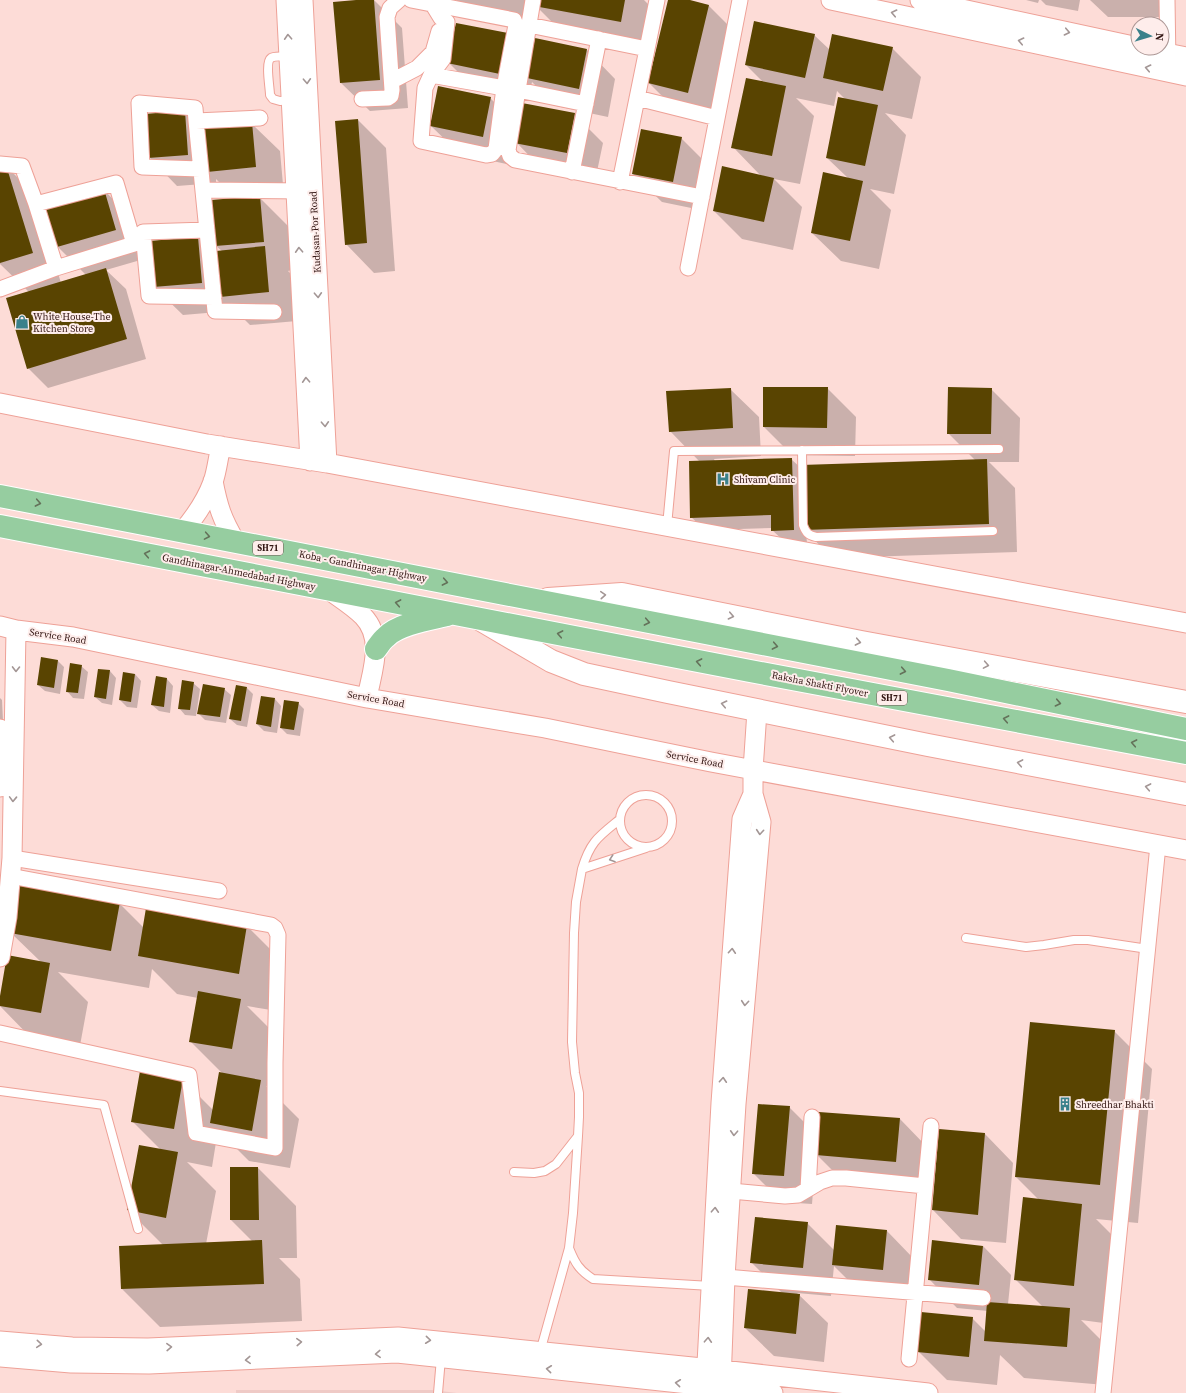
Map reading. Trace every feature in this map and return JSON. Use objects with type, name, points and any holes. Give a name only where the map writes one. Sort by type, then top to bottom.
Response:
[{"type":"main road","name":"Koba - Gandhinagar Highway","points":[[0,496],[536,600]]},
{"type":"main road","name":"Gandhinagar-Ahmedabad Highway","points":[[0,526],[477,618]]},
{"type":"main road","points":[[536,600],[622,594],[861,642],[1186,702]]},
{"type":"main road","name":"SH71","points":[[536,600],[948,680],[1186,729]]},
{"type":"main road","points":[[376,650],[386,637],[400,628],[432,618],[454,614]]},
{"type":"main road","points":[[477,618],[551,661],[584,674],[757,711],[1186,794]]},
{"type":"main road","name":"Raksha Shakti Flyover","points":[[477,618],[1186,753]]},
{"type":"street","name":"Kudasan-Por Road","points":[[286,0],[297,57],[318,462]]},
{"type":"street","name":"Kudasan-Por Road","points":[[303,0],[292,100],[305,191]]},
{"type":"street","points":[[362,99],[388,98],[391,96],[392,81],[387,17],[390,8],[399,0]]},
{"type":"street","points":[[424,2],[447,22],[443,60],[431,75],[425,88],[421,141],[486,155],[492,154],[496,149],[529,25],[533,0]]},
{"type":"street","points":[[620,182],[657,0]]},
{"type":"street","points":[[688,268],[740,0]]},
{"type":"street","points":[[920,0],[979,6],[1130,45]]},
{"type":"street","points":[[1166,0],[1174,61]]},
{"type":"street","points":[[839,1],[1174,61]]},
{"type":"street","points":[[424,2],[514,20],[516,25],[508,150],[510,156],[515,160],[702,198]]},
{"type":"street","points":[[392,81],[417,68],[433,52],[441,18]]},
{"type":"street","points":[[529,25],[647,49]]},
{"type":"street","points":[[572,172],[599,39]]},
{"type":"street","points":[[1161,56],[1174,61],[1186,76]]},
{"type":"street","points":[[431,75],[586,104]]},
{"type":"street","points":[[637,98],[717,118]]},
{"type":"street","points":[[200,170],[142,168],[140,103],[195,108],[215,311],[274,312]]},
{"type":"street","points":[[196,121],[260,118]]},
{"type":"street","points":[[0,164],[22,166],[36,204],[56,268]]},
{"type":"street","points":[[0,289],[56,268],[134,244],[116,183],[36,204]]},
{"type":"street","points":[[203,190],[305,191]]},
{"type":"street","points":[[207,230],[143,232],[149,296],[214,297]]},
{"type":"street","points":[[0,400],[221,446],[318,462],[1186,623]]},
{"type":"street","points":[[182,532],[202,505],[213,481],[221,446]]},
{"type":"street","points":[[213,481],[218,505],[225,524],[236,541]]},
{"type":"street","points":[[328,589],[363,616],[369,623],[374,636],[376,650],[367,698]]},
{"type":"street","points":[[0,957],[7,917],[11,867],[8,762],[8,628]]},
{"type":"street","name":"Service Road","points":[[8,628],[73,637],[367,698],[545,728],[753,770],[1186,850]]},
{"type":"street","points":[[718,1282],[731,1191],[736,1104],[761,822],[753,794],[757,711]]},
{"type":"street","points":[[0,729],[8,762],[0,787]]},
{"type":"street","points":[[713,1383],[718,1282],[721,1103],[742,819],[753,794]]},
{"type":"street","points":[[1102,1393],[1158,844]]},
{"type":"street","points":[[11,867],[219,891]]},
{"type":"street","points":[[0,1033],[189,1075],[196,1134],[275,1148],[278,935],[275,928],[271,925],[11,867]]},
{"type":"street","points":[[808,1190],[812,1117]]},
{"type":"street","points":[[909,1359],[931,1126]]},
{"type":"street","points":[[731,1191],[785,1196],[798,1195],[820,1182],[832,1178],[925,1186]]},
{"type":"street","points":[[718,1282],[983,1298]]},
{"type":"street","points":[[0,1341],[72,1347],[148,1348],[398,1337],[540,1352],[773,1393]]},
{"type":"street","points":[[0,1357],[71,1363],[149,1364],[398,1353],[713,1383],[928,1393]]},
{"type":"lane","points":[[667,527],[674,451],[999,449]]},
{"type":"lane","points":[[802,450],[803,525],[805,532],[810,536],[993,531]]},
{"type":"lane","points":[[582,869],[656,845],[663,841],[671,829],[672,814],[664,801],[650,794],[643,794],[635,796],[624,806],[621,813],[620,828],[623,834],[634,845],[649,847]]},
{"type":"lane","points":[[540,1352],[569,1248],[573,1213],[579,1117],[573,1034],[574,933],[576,902],[582,869],[587,852],[595,841],[620,820]]},
{"type":"lane","points":[[966,938],[1026,946],[1044,945],[1074,940],[1088,940],[1148,950]]},
{"type":"lane","points":[[0,1090],[104,1105],[138,1229]]},
{"type":"lane","points":[[514,1172],[534,1173],[545,1171],[556,1164],[578,1136]]},
{"type":"lane","points":[[569,1248],[576,1264],[584,1274],[593,1279],[718,1282]]},
{"type":"lane","points":[[438,1393],[441,1358]]},
{"type":"shaded area","points":[[236,1390],[432,1390],[457,1393],[236,1393]]},
{"type":"building","points":[[374,0],[380,80],[340,83],[333,2]]},
{"type":"building","points":[[535,0],[625,0],[621,22],[534,6]]},
{"type":"building","points":[[668,0],[690,0],[709,5],[688,93],[648,83]]},
{"type":"building","points":[[754,21],[815,34],[805,78],[745,65]]},
{"type":"building","points":[[456,23],[508,33],[500,74],[447,63]]},
{"type":"building","points":[[832,34],[893,47],[883,91],[823,78]]},
{"type":"building","points":[[535,38],[587,49],[579,89],[527,78]]},
{"type":"building","points":[[746,78],[786,86],[772,156],[731,148]]},
{"type":"building","points":[[438,86],[491,97],[483,137],[430,126]]},
{"type":"building","points":[[838,97],[878,105],[865,166],[826,158]]},
{"type":"building","points":[[522,103],[575,113],[567,153],[514,143]]},
{"type":"building","points":[[185,111],[188,155],[148,158],[144,114]]},
{"type":"building","points":[[358,119],[367,243],[345,245],[335,121]]},
{"type":"building","points":[[252,122],[256,167],[207,172],[203,126]]},
{"type":"building","points":[[641,129],[682,137],[673,182],[632,174]]},
{"type":"building","points":[[6,165],[33,253],[0,263],[0,167]]},
{"type":"building","points":[[722,166],[774,178],[764,222],[713,211]]},
{"type":"building","points":[[823,172],[863,181],[850,241],[811,233]]},
{"type":"building","points":[[104,189],[116,230],[57,247],[45,206]]},
{"type":"building","points":[[260,196],[264,242],[215,246],[211,200]]},
{"type":"building","points":[[198,237],[202,283],[153,287],[149,241]]},
{"type":"building","points":[[265,246],[269,292],[220,297],[216,251]]},
{"type":"building","points":[[106,268],[127,339],[27,369],[6,298]]},
{"type":"building","points":[[763,387],[828,387],[827,428],[763,427]]},
{"type":"building","points":[[948,387],[992,388],[991,434],[947,434]]},
{"type":"building","points":[[731,388],[733,428],[669,432],[666,391]]},
{"type":"building","points":[[792,458],[794,530],[771,531],[771,515],[690,518],[689,461]]},
{"type":"building","points":[[987,459],[989,524],[803,530],[801,465]]},
{"type":"building","points":[[41,657],[58,660],[54,688],[37,685]]},
{"type":"building","points":[[70,663],[82,665],[78,693],[66,692]]},
{"type":"building","points":[[98,669],[110,670],[106,699],[94,697]]},
{"type":"building","points":[[123,672],[135,674],[131,702],[119,700]]},
{"type":"building","points":[[156,676],[167,678],[164,707],[151,705]]},
{"type":"building","points":[[182,680],[194,682],[190,710],[178,709]]},
{"type":"building","points":[[203,684],[225,688],[220,717],[197,714]]},
{"type":"building","points":[[236,685],[247,687],[241,721],[229,719]]},
{"type":"building","points":[[261,696],[275,698],[271,727],[256,724]]},
{"type":"building","points":[[284,700],[299,702],[294,730],[280,728]]},
{"type":"building","points":[[19,885],[120,902],[111,951],[10,933]]},
{"type":"building","points":[[146,908],[247,925],[239,974],[138,956]]},
{"type":"building","points":[[7,955],[50,963],[41,1013],[0,1006],[0,996]]},
{"type":"building","points":[[198,991],[241,999],[232,1049],[189,1042]]},
{"type":"building","name":"Shreedhar Bhakti","points":[[1030,1022],[1115,1030],[1100,1185],[1015,1177]]},
{"type":"building","points":[[140,1071],[183,1079],[174,1129],[131,1122]]},
{"type":"building","points":[[219,1072],[261,1080],[252,1131],[210,1123]]},
{"type":"building","points":[[758,1104],[790,1106],[784,1176],[752,1174]]},
{"type":"building","points":[[819,1112],[900,1118],[896,1162],[816,1155]]},
{"type":"building","points":[[939,1129],[985,1133],[978,1215],[932,1210]]},
{"type":"building","points":[[139,1145],[178,1152],[166,1218],[127,1210]]},
{"type":"building","points":[[230,1167],[258,1167],[259,1220],[230,1220]]},
{"type":"building","points":[[1023,1197],[1082,1204],[1074,1286],[1014,1280]]},
{"type":"building","points":[[755,1217],[808,1222],[803,1268],[750,1263]]},
{"type":"building","points":[[836,1225],[887,1230],[883,1270],[832,1265]]},
{"type":"building","points":[[262,1240],[264,1284],[121,1289],[119,1246]]},
{"type":"building","points":[[932,1240],[983,1246],[979,1285],[928,1280]]},
{"type":"building","points":[[748,1289],[800,1294],[796,1334],[744,1328]]},
{"type":"building","points":[[987,1302],[1070,1308],[1067,1347],[984,1341]]},
{"type":"building","points":[[921,1312],[973,1317],[969,1357],[917,1352]]},
{"type":"place","name":"White House-The Kitchen Store","points":[[22,322]]},
{"type":"place","name":"Shivam Clinic","points":[[723,479]]},
{"type":"place","name":"Shreedhar Bhakti","points":[[1065,1104]]}]
